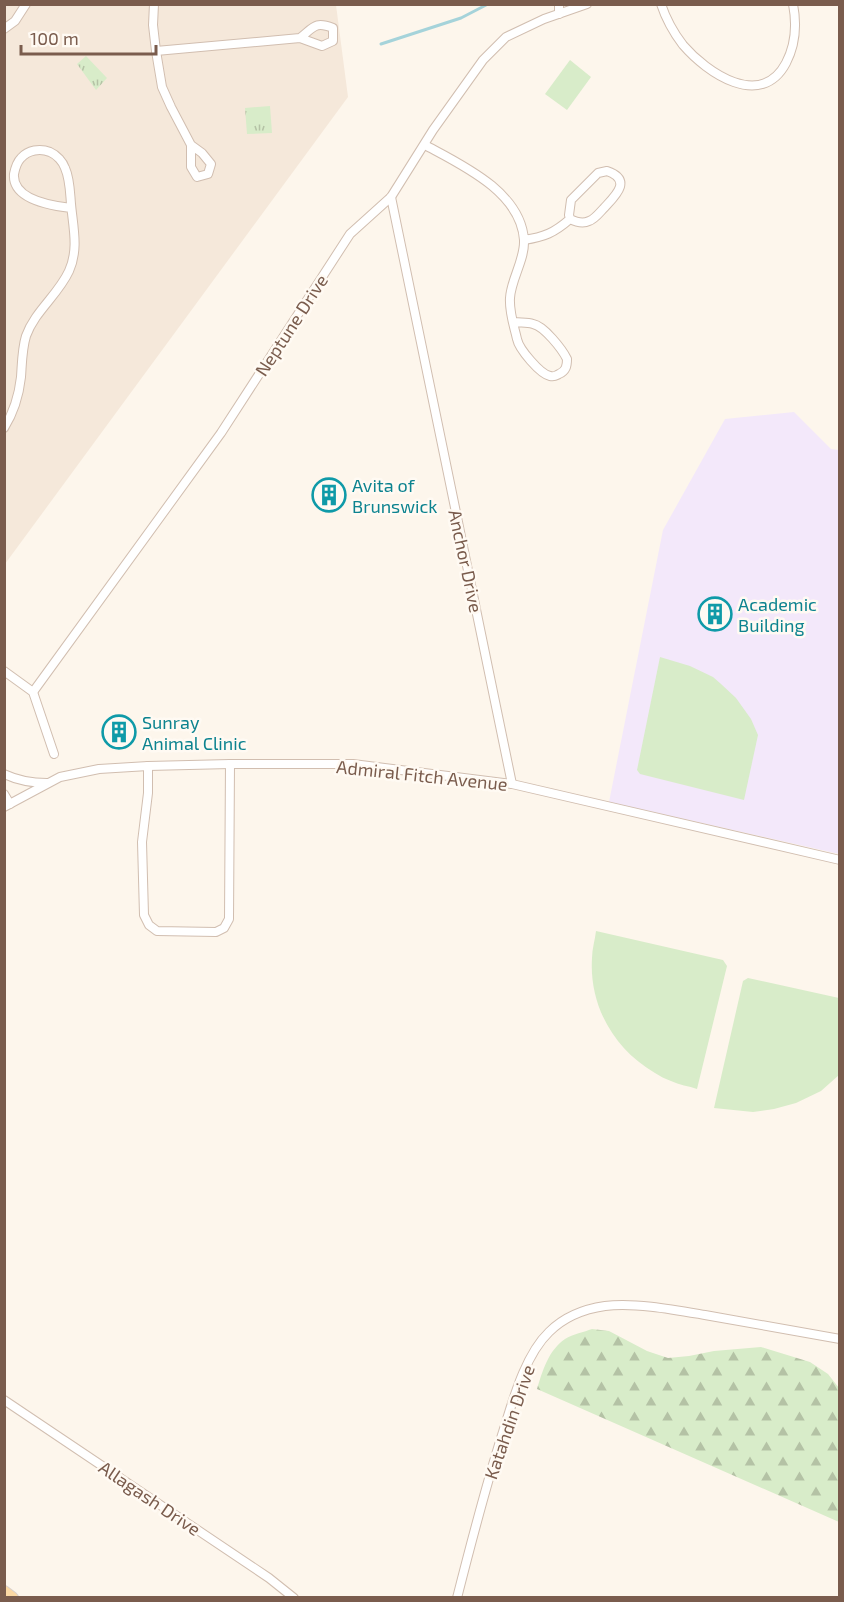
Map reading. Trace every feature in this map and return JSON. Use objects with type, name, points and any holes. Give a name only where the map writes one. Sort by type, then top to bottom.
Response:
[{"type":"main road","points":[[4,1592],[12,1598]]},
{"type":"street","points":[[4,29],[15,21],[26,4]]},
{"type":"street","points":[[154,4],[153,25],[157,67],[162,87],[191,145]]},
{"type":"street","points":[[559,4],[559,14]]},
{"type":"street","name":"Neptune Drive","points":[[33,692],[221,433],[350,234],[391,197],[433,130],[483,60],[506,38],[544,19],[586,4]]},
{"type":"street","points":[[661,4],[667,22],[698,60],[720,76],[747,86],[764,84],[777,76],[784,67],[791,54],[795,37],[796,19],[793,4]]},
{"type":"street","points":[[156,51],[300,38]]},
{"type":"street","points":[[425,145],[464,166],[491,186],[507,199],[518,216],[524,240],[510,297],[511,312],[518,343],[543,373],[555,376],[563,372],[567,359],[558,345],[533,323],[514,322]]},
{"type":"street","points":[[4,428],[17,402],[27,335],[62,282],[72,264],[75,249],[74,229],[68,178],[65,167],[59,158],[50,152],[40,150],[28,152],[20,159],[15,169],[14,179],[18,189],[31,198],[50,205],[71,208]]},
{"type":"street","points":[[607,171],[617,176],[620,182],[619,192],[591,221],[584,223],[570,219],[571,200],[598,173],[607,171]]},
{"type":"street","name":"Anchor Drive","points":[[391,197],[512,784]]},
{"type":"street","points":[[524,240],[543,237],[559,229],[570,219]]},
{"type":"street","points":[[4,671],[33,692],[54,754]]},
{"type":"street","points":[[148,766],[148,793],[142,842],[144,915],[149,925],[157,931],[216,932],[224,928],[229,918],[230,764]]},
{"type":"street","name":"Admiral Fitch Avenue","points":[[7,805],[60,777],[99,769],[230,764],[353,764],[512,784],[840,860]]},
{"type":"street","points":[[4,774],[29,783],[48,783]]},
{"type":"street","points":[[4,794],[7,805]]},
{"type":"street","name":"Katahdin Drive","points":[[457,1598],[482,1499],[516,1391],[531,1357],[547,1334],[563,1320],[584,1310],[606,1306],[642,1306],[840,1339]]},
{"type":"street","name":"Allagash Drive","points":[[4,1400],[269,1578],[294,1598]]},
{"type":"shaded area","points":[[5,5],[336,5],[348,97],[5,564]]},
{"type":"shaded area","points":[[794,412],[831,449],[839,450],[839,854],[609,802],[663,530],[725,419]]},
{"type":"green space","points":[[86,56],[107,78],[96,90],[77,64]]},
{"type":"green space","points":[[570,60],[591,77],[567,110],[545,94]]},
{"type":"green space","points":[[270,106],[272,133],[247,134],[245,108]]},
{"type":"green space","points":[[660,657],[690,666],[713,677],[736,698],[751,719],[758,735],[744,800],[640,774],[637,770]]},
{"type":"green space","points":[[596,931],[723,960],[727,966],[697,1089],[677,1084],[640,1063],[627,1052],[607,1025],[595,993],[592,976],[592,955]]},
{"type":"green space","points":[[748,978],[839,998],[839,1075],[821,1091],[796,1103],[774,1109],[753,1112],[714,1108],[743,981]]},
{"type":"green space","points":[[592,1329],[609,1331],[647,1351],[668,1358],[761,1347],[810,1362],[828,1374],[839,1388],[839,1522],[537,1389],[554,1349],[565,1339]]},
{"type":"waterway","points":[[381,44],[461,18],[488,4]]},
{"type":"place","name":"Avita of Brunswick","points":[[329,495]]},
{"type":"place","name":"Academic Building","points":[[715,614]]},
{"type":"place","name":"Sunray Animal Clinic","points":[[119,732]]}]
